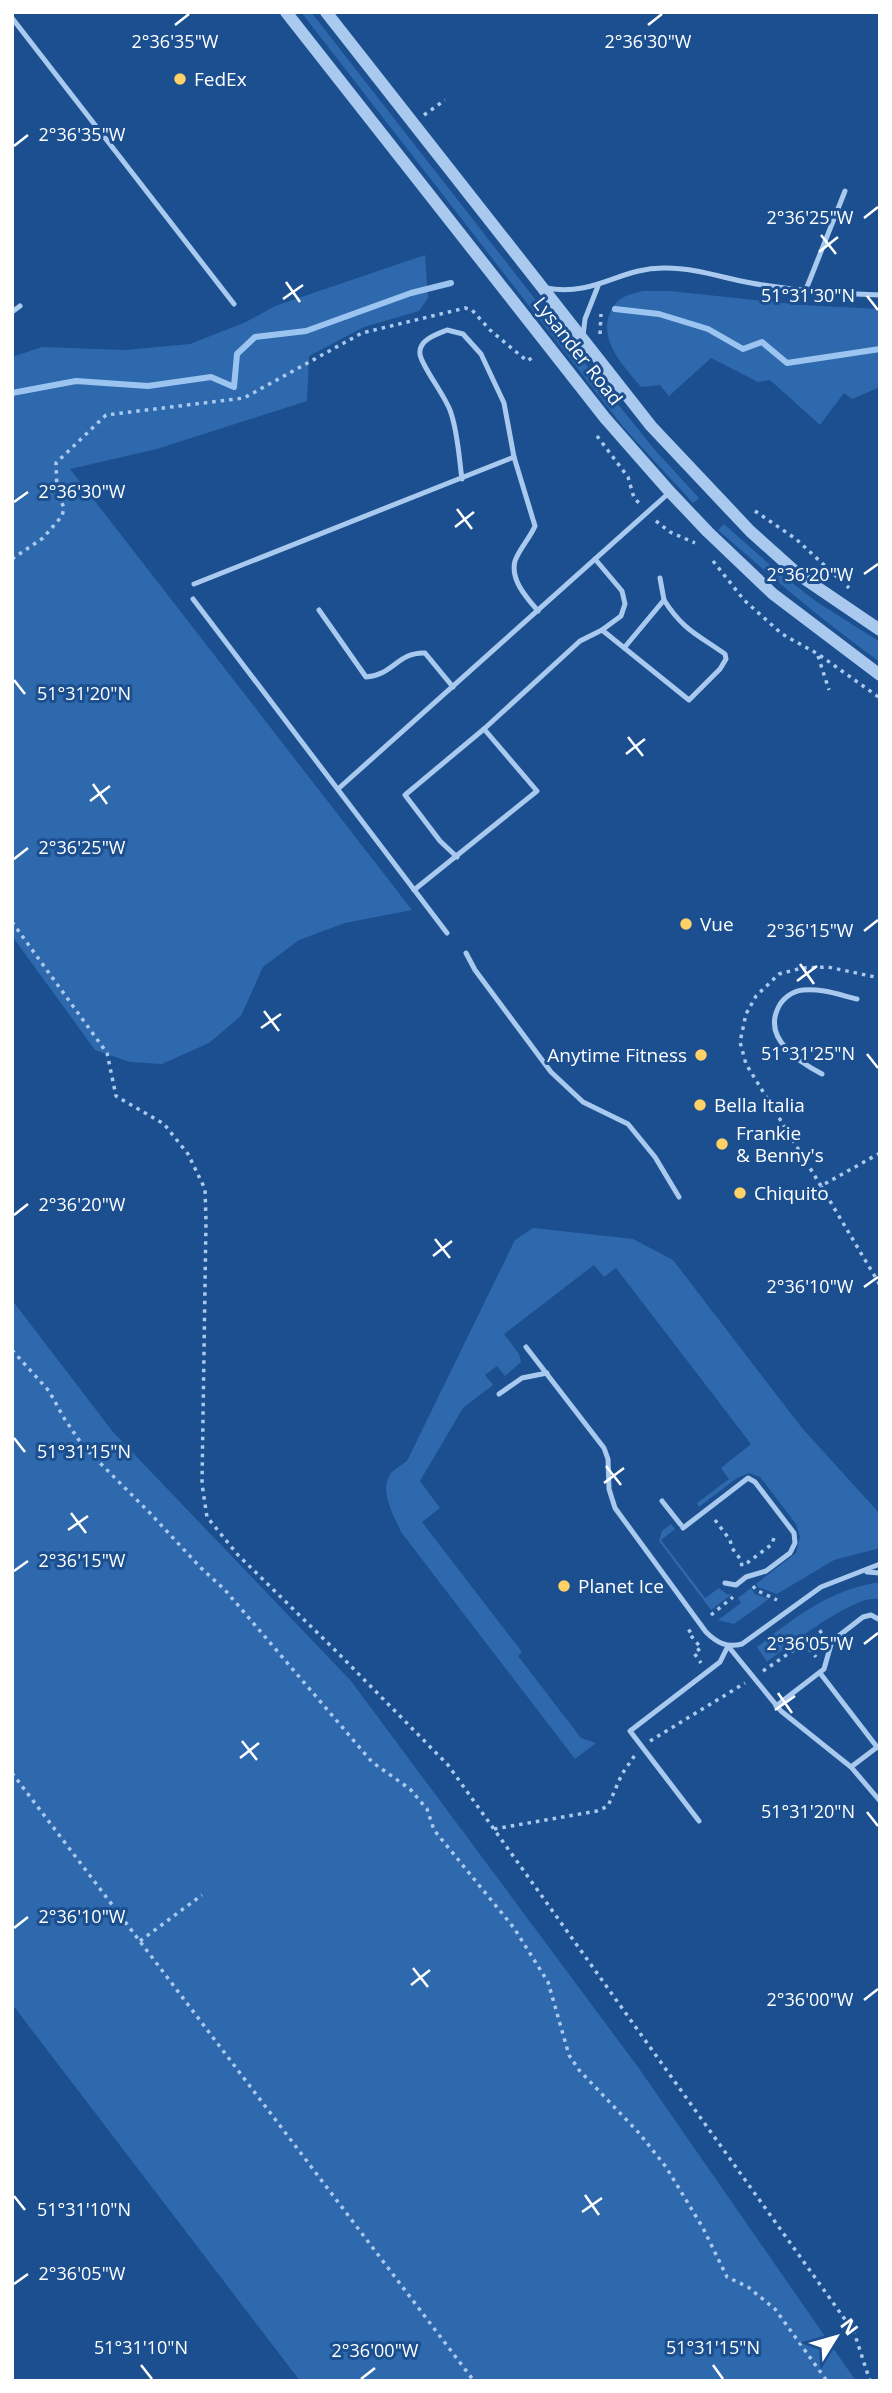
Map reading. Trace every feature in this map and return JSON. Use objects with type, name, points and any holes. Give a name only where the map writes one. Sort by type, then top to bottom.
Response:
[{"type":"street","name":"Lysander Road","points":[[286,12],[605,418],[670,492],[773,594],[880,675]]},
{"type":"street","name":"Lysander Road","points":[[326,12],[539,287],[651,426],[750,531],[799,575],[880,630]]},
{"type":"lane","points":[[12,18],[234,304]]},
{"type":"lane","points":[[805,292],[845,191]]},
{"type":"lane","points":[[539,287],[573,291],[598,286],[623,274],[665,268],[805,292],[880,295]]},
{"type":"lane","points":[[582,341],[585,319],[598,286]]},
{"type":"lane","points":[[12,312],[20,306]]},
{"type":"lane","points":[[463,479],[451,413],[420,354],[421,347],[430,338],[447,330],[463,334],[481,354],[504,403],[514,457],[535,526],[516,560],[514,571],[522,591],[538,611]]},
{"type":"lane","points":[[194,584],[514,457]]},
{"type":"lane","points":[[338,789],[670,492]]},
{"type":"lane","points":[[457,857],[440,841],[405,795],[484,729],[580,641],[621,616],[625,604],[622,591],[594,559]]},
{"type":"lane","points":[[602,630],[689,700],[720,669],[724,663],[724,654],[708,646],[676,618],[664,600],[660,578]]},
{"type":"lane","points":[[194,599],[447,933]]},
{"type":"lane","points":[[624,648],[664,600]]},
{"type":"lane","points":[[319,610],[366,677],[380,676],[411,652],[425,653],[453,687]]},
{"type":"lane","points":[[414,890],[537,792],[484,729]]},
{"type":"lane","points":[[466,953],[475,970],[551,1072],[583,1102],[628,1124],[655,1157],[679,1197]]},
{"type":"lane","points":[[822,1073],[793,1055],[778,1039],[774,1027],[775,1014],[780,1003],[789,994],[801,990],[818,990],[857,999]]},
{"type":"lane","points":[[526,1347],[607,1454],[609,1489],[619,1515],[706,1632],[720,1643],[735,1646],[748,1641],[821,1587],[880,1564]]},
{"type":"lane","points":[[499,1394],[522,1378],[547,1373]]},
{"type":"lane","points":[[663,1501],[682,1526],[747,1478],[755,1482],[794,1533],[795,1543],[790,1553],[766,1571],[746,1577],[736,1585],[725,1583]]},
{"type":"lane","points":[[864,1572],[880,1573]]},
{"type":"lane","points":[[776,1706],[824,1669],[832,1641],[863,1617],[871,1615],[880,1620]]},
{"type":"lane","points":[[728,1646],[776,1706],[803,1731],[851,1767],[880,1801]]},
{"type":"lane","points":[[699,1821],[630,1731],[720,1662],[728,1646]]},
{"type":"lane","points":[[820,1673],[879,1746],[851,1767]]},
{"type":"path","points":[[413,123],[444,100]]},
{"type":"path","points":[[12,559],[43,538],[62,516],[64,508],[57,491],[56,463],[106,415],[244,398],[362,333],[465,307],[472,310],[490,330],[527,361],[535,356]]},
{"type":"path","points":[[818,654],[829,690]]},
{"type":"path","points":[[12,922],[107,1053],[116,1096],[164,1124],[188,1153],[205,1189],[201,1484],[207,1517],[238,1555],[448,1765],[854,2332],[870,2381]]},
{"type":"path","points":[[880,1153],[821,1186],[880,1285]]},
{"type":"path","points":[[12,1350],[49,1391],[83,1446],[225,1590],[372,1762],[410,1789],[426,1809],[434,1830],[513,1928],[548,1982],[569,2055],[579,2070],[639,2133],[666,2167],[703,2228],[727,2277],[748,2287],[775,2309],[827,2381]]},
{"type":"path","points":[[707,1526],[715,1519],[741,1560],[743,1573]]},
{"type":"path","points":[[742,1566],[771,1545],[775,1536]]},
{"type":"path","points":[[750,1581],[756,1590],[777,1600]]},
{"type":"path","points":[[711,1615],[741,1591]]},
{"type":"path","points":[[494,1829],[597,1811],[608,1806],[622,1774],[642,1746],[753,1678],[834,1623]]},
{"type":"path","points":[[695,1627],[688,1632],[701,1648]]},
{"type":"path","points":[[693,1646],[701,1648]]},
{"type":"path","points":[[701,1648],[694,1653],[701,1663]]},
{"type":"path","points":[[12,1773],[474,2381]]},
{"type":"path","points":[[140,1941],[202,1895]]},
{"type":"shaded area","points":[[301,12],[311,12],[592,372],[655,450],[699,498],[693,503],[624,428]]},
{"type":"shaded area","points":[[425,255],[428,298],[419,311],[364,327],[309,356],[307,401],[157,449],[70,469],[412,910],[345,923],[299,940],[263,967],[241,1016],[209,1043],[162,1064],[130,1062],[95,1050],[12,936],[12,357],[42,347],[125,350],[190,344],[246,322],[275,306]]},
{"type":"shaded area","points":[[643,291],[880,309],[880,387],[852,399],[844,393],[820,425],[770,380],[758,382],[711,358],[669,396],[660,385],[641,387],[614,352],[607,332],[611,310],[617,302]]},
{"type":"shaded area","points":[[724,524],[817,602],[880,642],[880,662],[797,598],[718,530]]},
{"type":"shaded area","points":[[533,1228],[633,1239],[673,1260],[802,1428],[880,1514],[880,1548],[834,1560],[777,1594],[758,1587],[756,1584],[796,1553],[800,1537],[796,1524],[760,1477],[749,1473],[737,1478],[699,1507],[697,1503],[729,1479],[721,1468],[751,1444],[616,1268],[604,1277],[594,1265],[504,1334],[519,1354],[521,1362],[505,1376],[497,1366],[485,1375],[493,1385],[463,1408],[420,1481],[440,1508],[422,1522],[522,1652],[518,1656],[581,1738],[596,1743],[575,1759],[401,1532],[386,1490],[390,1474],[407,1461],[515,1240]]},
{"type":"shaded area","points":[[12,1300],[113,1432],[351,1681],[638,2067],[856,2381],[300,2381],[12,2004]]},
{"type":"shaded area","points":[[671,1524],[675,1529],[661,1540],[705,1598],[719,1588],[732,1594],[711,1610],[659,1541],[662,1531]]},
{"type":"shaded area","points":[[880,1582],[880,1600],[870,1599],[840,1612],[767,1662],[757,1647],[814,1606],[845,1591]]},
{"type":"shaded area","points":[[751,1588],[755,1594],[769,1599],[734,1624],[718,1620],[741,1603],[738,1598]]},
{"type":"waterway","points":[[12,393],[76,381],[148,386],[211,377],[234,387],[237,354],[255,337],[306,331],[411,293],[451,283]]},
{"type":"waterway","points":[[615,309],[659,314],[708,329],[743,349],[762,342],[787,363],[880,349]]},
{"type":"place","name":"FedEx","points":[[180,79]]},
{"type":"place","name":"Vue","points":[[686,924]]},
{"type":"place","name":"Anytime Fitness","points":[[701,1055]]},
{"type":"place","name":"Bella Italia","points":[[700,1105]]},
{"type":"place","name":"Frankie & Benny's","points":[[722,1144]]},
{"type":"place","name":"Chiquito","points":[[740,1193]]},
{"type":"place","name":"Planet Ice","points":[[564,1586]]}]
